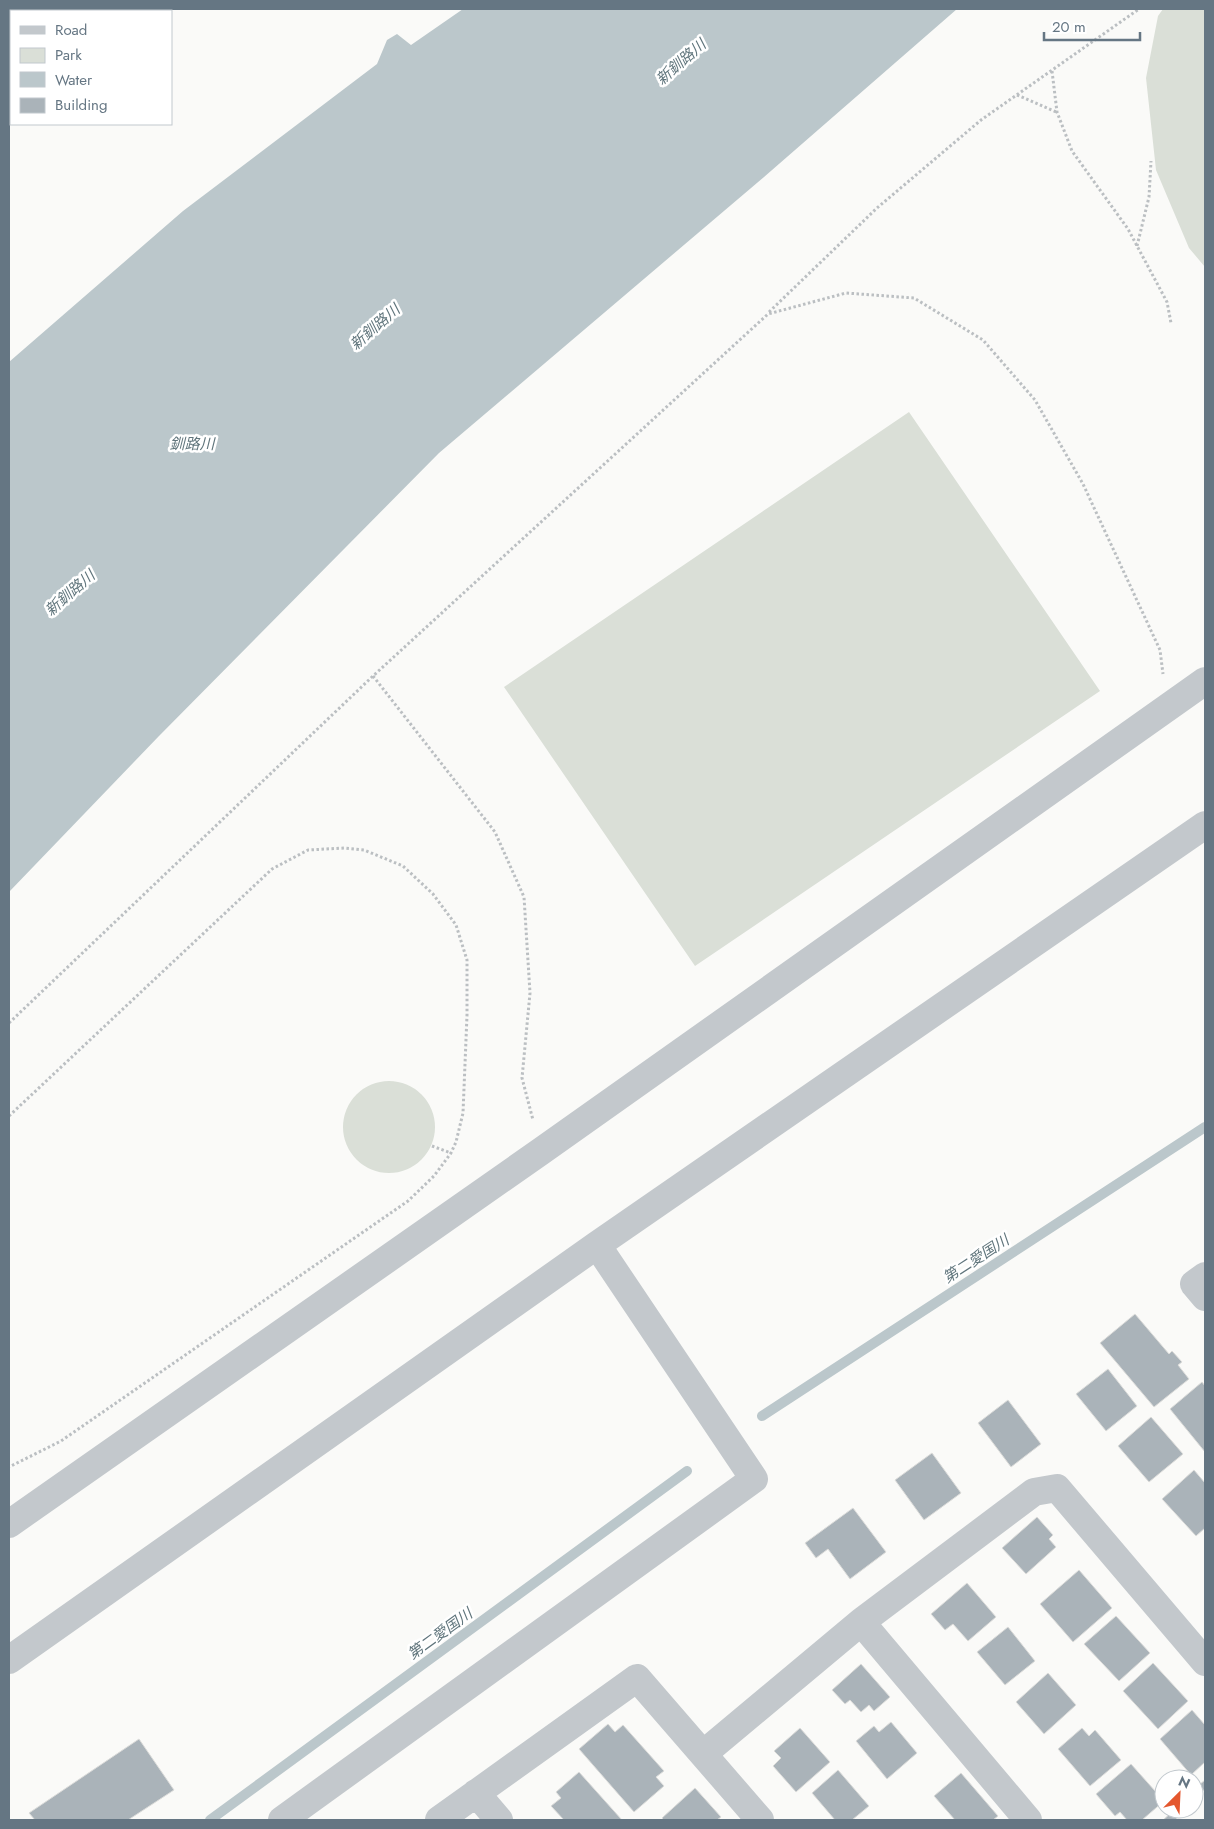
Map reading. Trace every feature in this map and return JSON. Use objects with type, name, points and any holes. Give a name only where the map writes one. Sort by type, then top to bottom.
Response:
[{"type":"street","points":[[9,1524],[540,1152],[1205,681]]},
{"type":"street","points":[[9,1660],[597,1245],[1205,826]]},
{"type":"street","points":[[282,1820],[754,1479],[597,1245]]},
{"type":"street","points":[[1205,1276],[1194,1284],[1205,1298]]},
{"type":"street","points":[[703,1754],[861,1622],[1034,1492],[1057,1488],[1205,1662]]},
{"type":"street","points":[[861,1622],[1028,1820]]},
{"type":"street","points":[[439,1820],[638,1678],[760,1820]]},
{"type":"street","points":[[476,1793],[499,1820]]},
{"type":"path","points":[[9,1023],[373,676],[768,314],[877,208],[981,120],[1138,9]]},
{"type":"path","points":[[1052,71],[1057,112],[1072,151],[1128,229],[1167,302],[1171,323]]},
{"type":"path","points":[[1017,95],[1057,112]]},
{"type":"path","points":[[1137,247],[1149,197],[1151,161]]},
{"type":"path","points":[[768,314],[846,293],[914,298],[983,340],[1035,400],[1084,484],[1160,650],[1167,709]]},
{"type":"path","points":[[373,676],[495,832],[524,897],[530,994],[522,1078],[540,1152]]},
{"type":"path","points":[[9,1116],[272,869],[308,850],[344,848],[364,850],[402,866],[433,894],[456,925],[468,960],[463,1113],[456,1142],[451,1153],[434,1176],[408,1201],[61,1441],[9,1467]]},
{"type":"path","points":[[432,1146],[451,1153]]},
{"type":"green space","points":[[1163,9],[1205,9],[1205,267],[1189,248],[1156,170],[1146,78],[1158,16]]},
{"type":"green space","points":[[909,412],[1100,691],[695,966],[504,687]]},
{"type":"green space","points":[[389,1081],[407,1084],[422,1094],[432,1109],[435,1127],[432,1145],[422,1160],[407,1170],[389,1173],[371,1170],[356,1160],[346,1145],[343,1127],[346,1109],[356,1094],[371,1084]]},
{"type":"water","name":"釧路川","points":[[463,9],[957,9],[764,177],[439,453],[159,736],[9,892],[9,362],[183,211],[377,64],[387,40],[397,34],[411,45]]},
{"type":"building","points":[[1135,1314],[1169,1354],[1172,1351],[1182,1362],[1178,1365],[1189,1379],[1154,1407],[1100,1343]]},
{"type":"building","points":[[1108,1369],[1137,1406],[1106,1431],[1076,1394]]},
{"type":"building","points":[[1202,1382],[1205,1386],[1205,1452],[1170,1409]]},
{"type":"building","points":[[1008,1400],[1041,1444],[1011,1467],[978,1423]]},
{"type":"building","points":[[1151,1417],[1183,1454],[1149,1482],[1118,1446]]},
{"type":"building","points":[[932,1453],[961,1493],[924,1520],[895,1480]]},
{"type":"building","points":[[1194,1470],[1205,1483],[1205,1528],[1196,1536],[1162,1499]]},
{"type":"building","points":[[853,1508],[886,1552],[850,1579],[828,1549],[816,1558],[805,1543]]},
{"type":"building","points":[[1037,1517],[1053,1535],[1049,1539],[1056,1547],[1026,1574],[1002,1548]]},
{"type":"building","points":[[1079,1570],[1112,1608],[1073,1642],[1040,1604]]},
{"type":"building","points":[[967,1583],[996,1617],[968,1641],[953,1624],[945,1630],[931,1614]]},
{"type":"building","points":[[1116,1616],[1150,1653],[1119,1681],[1084,1644]]},
{"type":"building","points":[[1008,1627],[1035,1661],[1005,1685],[977,1652]]},
{"type":"building","points":[[1153,1663],[1188,1701],[1158,1729],[1123,1691]]},
{"type":"building","points":[[861,1664],[890,1697],[874,1711],[869,1705],[861,1712],[850,1700],[845,1704],[832,1690]]},
{"type":"building","points":[[1048,1673],[1076,1705],[1044,1734],[1016,1702]]},
{"type":"building","points":[[1192,1710],[1205,1725],[1205,1762],[1197,1769],[1186,1769],[1160,1739]]},
{"type":"building","points":[[891,1722],[917,1753],[887,1779],[856,1741],[874,1726],[879,1732]]},
{"type":"building","points":[[608,1724],[615,1732],[623,1725],[664,1771],[656,1777],[664,1786],[634,1812],[579,1749]]},
{"type":"building","points":[[800,1728],[830,1762],[796,1792],[773,1766],[781,1758],[774,1751]]},
{"type":"building","points":[[1082,1728],[1089,1736],[1095,1730],[1121,1760],[1090,1786],[1058,1749]]},
{"type":"building","points":[[139,1739],[174,1790],[128,1820],[35,1820],[29,1813]]},
{"type":"building","points":[[1131,1764],[1154,1790],[1154,1810],[1142,1820],[1127,1820],[1120,1812],[1115,1816],[1096,1794]]},
{"type":"building","points":[[838,1770],[869,1806],[852,1820],[835,1820],[812,1793]]},
{"type":"building","points":[[579,1772],[622,1820],[564,1820],[551,1806],[561,1798],[556,1792]]},
{"type":"building","points":[[961,1773],[998,1816],[993,1820],[955,1820],[934,1796]]},
{"type":"building","points":[[695,1788],[721,1817],[717,1820],[664,1820],[662,1818]]},
{"type":"waterway","name":"第二愛国川","points":[[762,1416],[1205,1127]]},
{"type":"waterway","name":"第二愛国川","points":[[210,1820],[687,1471]]},
{"type":"water label","name":"新釧路川","points":[[681,62]]},
{"type":"water label","name":"新釧路川","points":[[375,327]]},
{"type":"water label","name":"新釧路川","points":[[70,593]]}]
